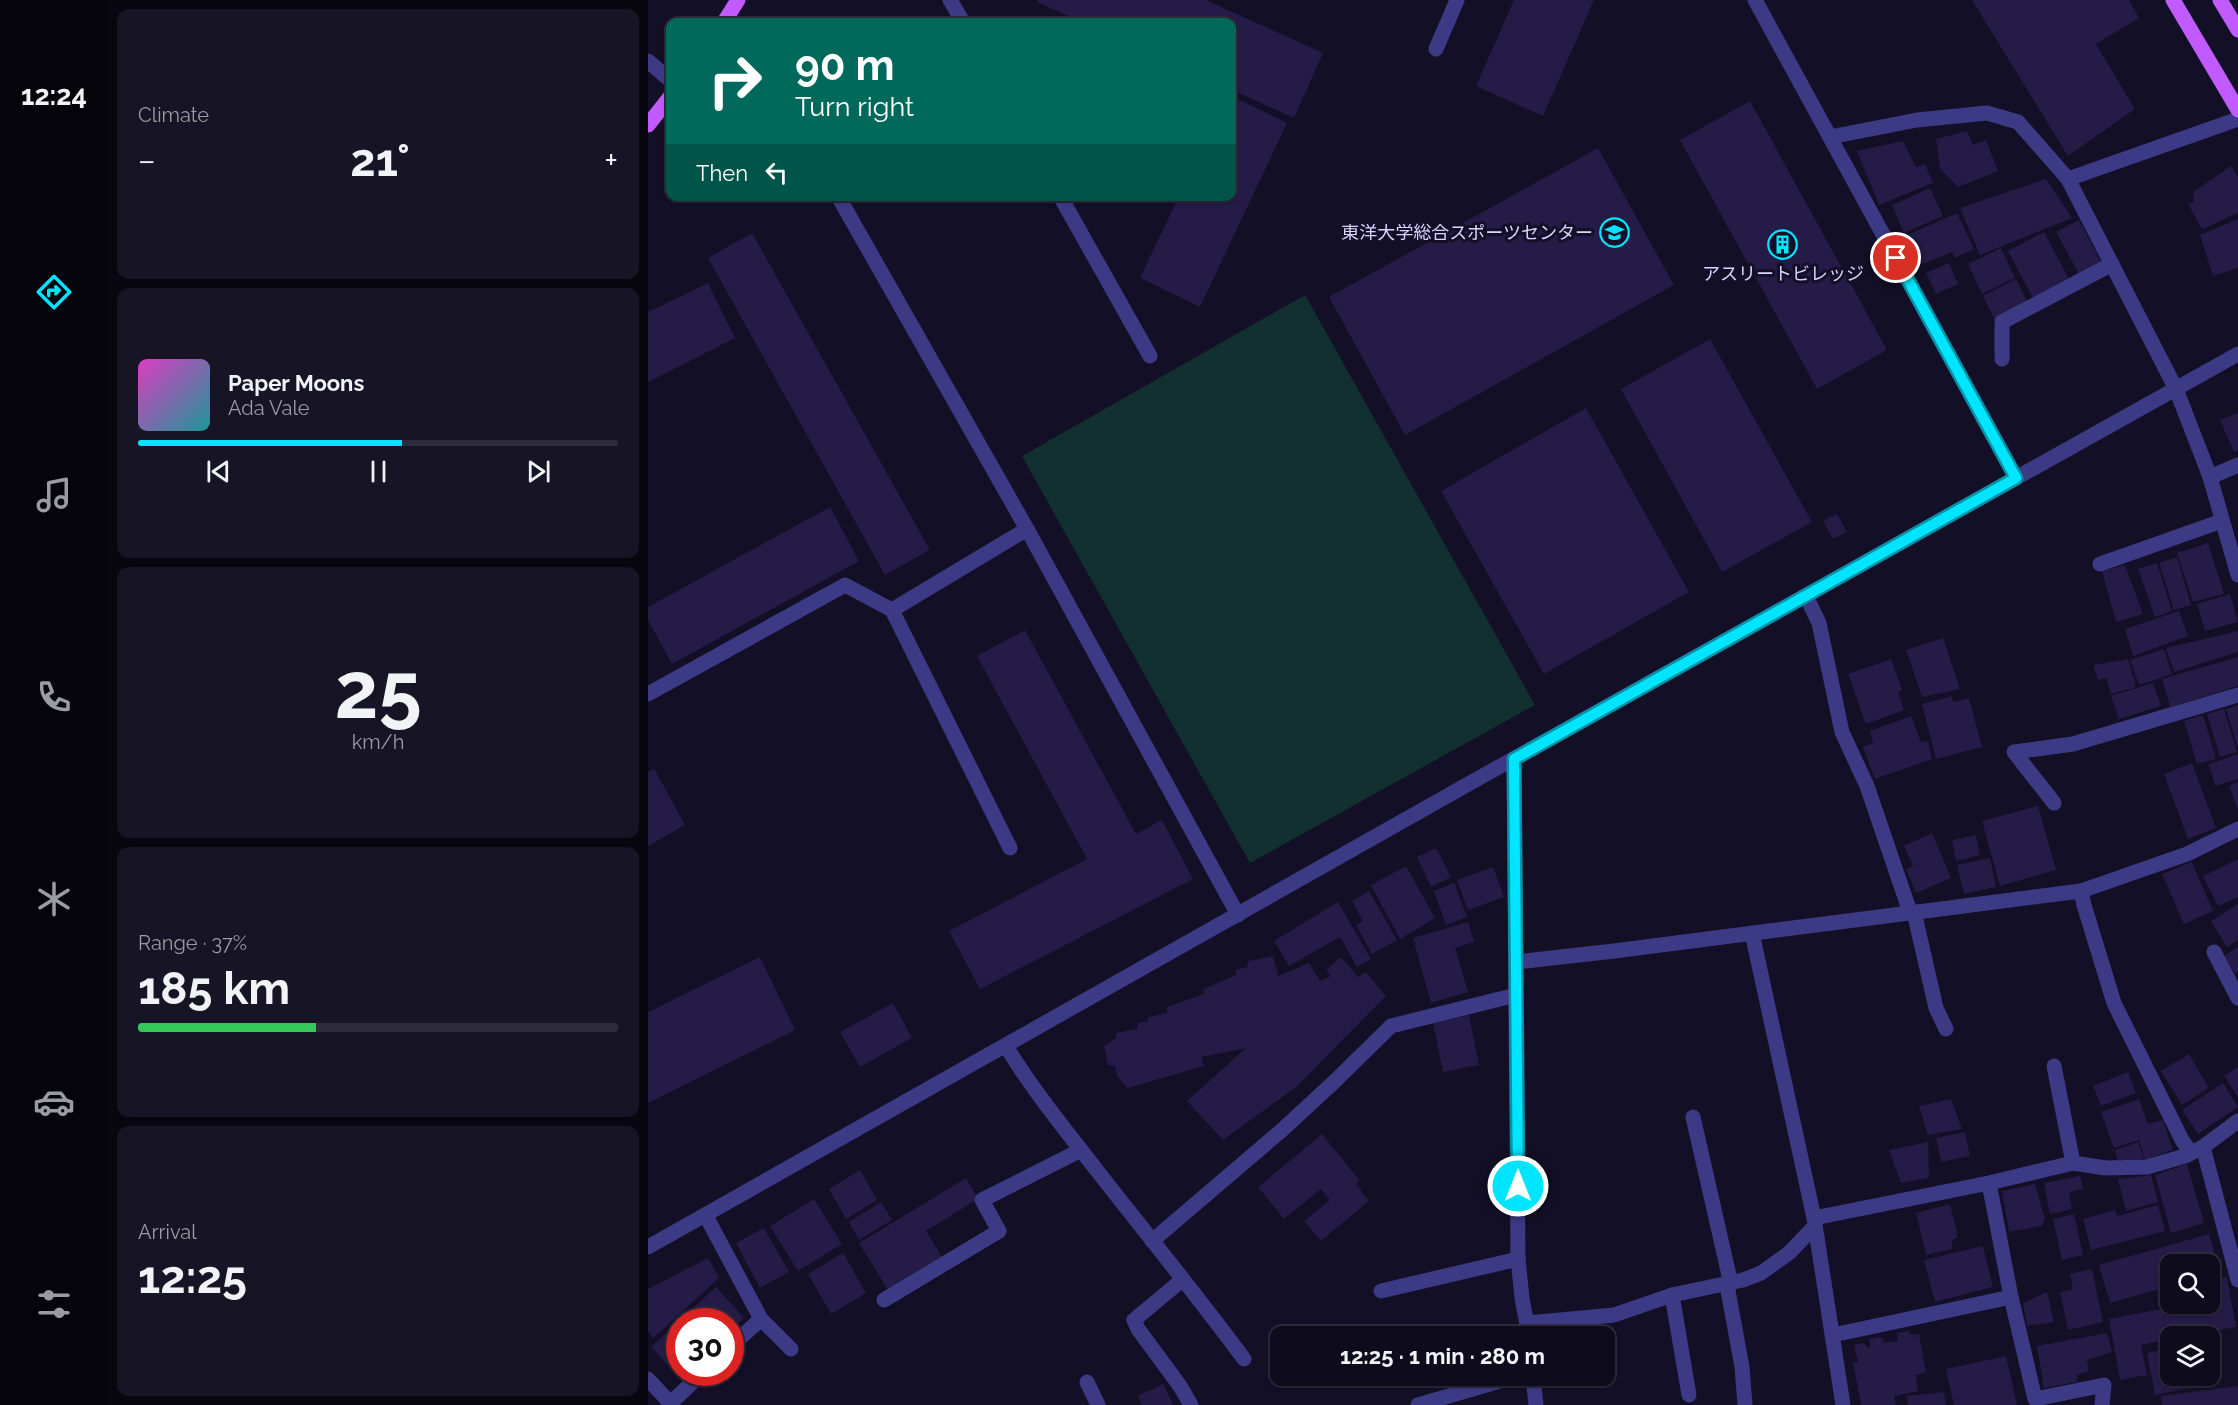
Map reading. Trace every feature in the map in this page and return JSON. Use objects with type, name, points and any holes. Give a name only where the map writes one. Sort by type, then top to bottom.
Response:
[{"type":"main road","points":[[728,18],[738,0]]},
{"type":"main road","points":[[2173,0],[2238,110]]},
{"type":"main road","points":[[2220,0],[2238,30]]},
{"type":"main road","points":[[648,124],[666,102]]},
{"type":"street","points":[[950,0],[961,18]]},
{"type":"street","points":[[1436,49],[1457,0]]},
{"type":"street","points":[[1755,0],[2016,478]]},
{"type":"street","points":[[648,60],[666,76]]},
{"type":"street","points":[[1830,137],[1917,120],[1987,113],[2018,122],[2068,179],[2176,389],[2210,477],[2238,575]]},
{"type":"street","points":[[2068,179],[2238,119]]},
{"type":"street","points":[[841,201],[1027,529],[1238,915]]},
{"type":"street","points":[[1063,201],[1150,356]]},
{"type":"street","points":[[2002,359],[2002,322],[2112,264]]},
{"type":"street","points":[[648,1247],[2238,354]]},
{"type":"street","points":[[2210,477],[2238,465]]},
{"type":"street","points":[[2100,564],[2222,521]]},
{"type":"street","points":[[892,610],[1027,529]]},
{"type":"street","points":[[648,694],[845,585],[892,610],[1010,848]]},
{"type":"street","points":[[1806,596],[1819,624],[1842,732],[1867,786],[1912,912],[1936,1008],[1946,1029]]},
{"type":"street","points":[[2055,803],[2014,752],[2073,744],[2238,695]]},
{"type":"street","points":[[1514,759],[1518,1259],[1522,1298],[1528,1326]]},
{"type":"street","points":[[1516,962],[2081,891],[2187,854],[2238,829]]},
{"type":"street","points":[[2081,891],[2114,1003],[2182,1140],[2197,1150],[2237,1275]]},
{"type":"street","points":[[1752,933],[1815,1222],[1844,1405]]},
{"type":"street","points":[[2214,952],[2238,998]]},
{"type":"street","points":[[1152,1241],[1290,1122],[1391,1026],[1516,995]]},
{"type":"street","points":[[1006,1046],[1022,1072],[1081,1150],[1244,1359]]},
{"type":"street","points":[[2055,1066],[2073,1163]]},
{"type":"street","points":[[1693,1116],[1729,1284],[1742,1367],[1745,1405]]},
{"type":"street","points":[[1552,1326],[1614,1315],[1672,1295],[1729,1284],[1761,1273],[1789,1253],[1815,1222],[2073,1163],[2106,1168],[2147,1167],[2197,1150],[2238,1121]]},
{"type":"street","points":[[884,1300],[999,1231],[982,1200],[1081,1150]]},
{"type":"street","points":[[1989,1183],[2011,1297],[2035,1399],[2104,1385],[2102,1405]]},
{"type":"street","points":[[705,1216],[761,1319],[791,1349]]},
{"type":"street","points":[[1381,1290],[1518,1259]]},
{"type":"street","points":[[1182,1280],[1134,1320],[1191,1405]]},
{"type":"street","points":[[1672,1295],[1689,1395]]},
{"type":"street","points":[[1833,1335],[2011,1297]]},
{"type":"street","points":[[744,1334],[761,1319]]},
{"type":"street","points":[[648,1379],[671,1404],[689,1386]]},
{"type":"street","points":[[1087,1382],[1098,1405]]},
{"type":"street","points":[[1418,1405],[1483,1386]]},
{"type":"street","points":[[1534,1386],[1536,1405]]},
{"type":"green space","points":[[1305,295],[1535,705],[1250,863],[1022,456]]},
{"type":"building","points":[[1038,0],[1206,0],[1323,53],[1294,118],[1236,92],[1236,18],[1073,18],[1037,2]]},
{"type":"building","points":[[1514,0],[1594,0],[1543,116],[1476,86]]},
{"type":"building","points":[[1972,0],[2129,0],[2139,18],[2096,44],[2135,109],[2068,156]]},
{"type":"building","points":[[1236,98],[1287,123],[1200,307],[1140,278],[1177,201],[1236,201]]},
{"type":"building","name":"アスリートビレッジ","points":[[1750,101],[1887,350],[1817,389],[1680,140]]},
{"type":"building","points":[[1967,131],[1973,145],[1986,140],[1998,171],[1958,187],[1940,169],[1936,139]]},
{"type":"building","points":[[1903,141],[1916,167],[1925,164],[1933,183],[1879,205],[1857,151]]},
{"type":"building","points":[[1598,148],[1674,285],[1405,435],[1329,297]]},
{"type":"building","points":[[2231,166],[2238,177],[2238,213],[2202,229],[2188,204],[2194,202],[2193,192]]},
{"type":"building","points":[[2046,179],[2072,218],[1980,255],[1960,208]]},
{"type":"building","points":[[1930,188],[1943,216],[1904,233],[1892,205]]},
{"type":"building","points":[[1957,213],[1974,249],[1955,258],[1952,252],[1913,268],[1903,237]]},
{"type":"building","points":[[2238,219],[2238,268],[2213,276],[2200,235]]},
{"type":"building","points":[[2079,220],[2101,262],[2079,274],[2056,232]]},
{"type":"building","points":[[2044,232],[2069,279],[2033,298],[2008,251]]},
{"type":"building","points":[[752,233],[930,550],[885,575],[708,258]]},
{"type":"building","points":[[2001,248],[2015,278],[1982,294],[1968,264]]},
{"type":"building","points":[[1949,263],[1958,284],[1936,294],[1926,273]]},
{"type":"building","points":[[2016,279],[2028,303],[1995,320],[1983,296]]},
{"type":"building","points":[[708,283],[735,338],[648,382],[648,312]]},
{"type":"building","points":[[1710,339],[1812,522],[1722,572],[1621,389]]},
{"type":"building","points":[[1586,408],[1689,592],[1544,674],[1441,491]]},
{"type":"building","points":[[2238,413],[2238,450],[2234,452],[2220,420]]},
{"type":"building","points":[[830,507],[859,561],[672,664],[648,620],[648,607]]},
{"type":"building","points":[[1837,514],[1847,532],[1833,539],[1823,521]]},
{"type":"building","points":[[2208,543],[2224,594],[2193,602],[2177,553]]},
{"type":"building","points":[[2177,557],[2191,605],[2174,610],[2159,563]]},
{"type":"building","points":[[2157,563],[2172,611],[2155,617],[2138,569]]},
{"type":"building","points":[[2125,565],[2143,614],[2116,622],[2102,571]]},
{"type":"building","points":[[2230,594],[2238,622],[2205,631],[2197,604]]},
{"type":"building","points":[[2179,611],[2188,636],[2133,656],[2125,629]]},
{"type":"building","points":[[1025,630],[1136,834],[1162,820],[1193,879],[980,989],[949,931],[1087,859],[977,656]]},
{"type":"building","points":[[2238,631],[2238,652],[2174,672],[2166,648]]},
{"type":"building","points":[[1943,638],[1960,689],[1922,697],[1906,650]]},
{"type":"building","points":[[2164,649],[2172,674],[2139,685],[2130,660]]},
{"type":"building","points":[[2238,657],[2238,686],[2170,707],[2162,679]]},
{"type":"building","points":[[1891,659],[1902,690],[1898,692],[1904,710],[1866,724],[1848,674]]},
{"type":"building","points":[[2128,659],[2136,687],[2111,694],[2106,678],[2098,680],[2093,665]]},
{"type":"building","points":[[2153,683],[2161,706],[2119,719],[2111,696]]},
{"type":"building","points":[[1952,696],[1953,702],[1969,698],[1982,747],[1936,759],[1922,704]]},
{"type":"building","points":[[2238,705],[2238,746],[2237,746],[2226,709]]},
{"type":"building","points":[[2224,709],[2237,752],[2220,757],[2207,714]]},
{"type":"building","points":[[2203,715],[2216,759],[2197,764],[2184,721]]},
{"type":"building","points":[[1911,716],[1921,742],[1928,741],[1932,759],[1875,779],[1863,747],[1873,743],[1870,731]]},
{"type":"building","points":[[2238,754],[2238,779],[2215,786],[2209,764]]},
{"type":"building","points":[[2192,763],[2216,828],[2188,839],[2164,774]]},
{"type":"building","points":[[654,768],[685,825],[648,846],[648,772]]},
{"type":"building","points":[[2238,782],[2238,810],[2229,786]]},
{"type":"building","points":[[2038,806],[2056,870],[2000,886],[1982,821]]},
{"type":"building","points":[[1932,833],[1951,878],[1916,893],[1906,869],[1913,866],[1904,846]]},
{"type":"building","points":[[1976,835],[1980,855],[1956,861],[1952,840]]},
{"type":"building","points":[[1436,848],[1451,877],[1431,887],[1417,857]]},
{"type":"building","points":[[1990,858],[1996,887],[1964,894],[1957,865]]},
{"type":"building","points":[[2238,859],[2238,897],[2218,906],[2203,876]]},
{"type":"building","points":[[2192,862],[2213,911],[2184,924],[2162,874]]},
{"type":"building","points":[[1406,866],[1435,918],[1400,939],[1371,885]]},
{"type":"building","points":[[1493,867],[1504,897],[1468,910],[1457,880]]},
{"type":"building","points":[[1454,883],[1467,917],[1446,925],[1434,891]]},
{"type":"building","points":[[1369,891],[1397,940],[1372,954],[1356,925],[1363,921],[1352,901]]},
{"type":"building","points":[[1338,902],[1371,959],[1357,967],[1340,937],[1289,966],[1274,941]]},
{"type":"building","points":[[2238,904],[2238,940],[2227,947],[2211,921]]},
{"type":"building","points":[[1468,922],[1474,942],[1455,948],[1468,992],[1431,1003],[1413,938]]},
{"type":"building","points":[[2238,947],[2238,972],[2235,974],[2224,956]]},
{"type":"building","points":[[1273,956],[1278,976],[1309,963],[1320,981],[1331,976],[1326,970],[1341,957],[1358,977],[1366,972],[1386,996],[1295,1088],[1223,1140],[1187,1101],[1246,1048],[1201,1057],[1204,1066],[1128,1088],[1117,1076],[1115,1066],[1108,1065],[1104,1046],[1116,1038],[1116,1033],[1137,1029],[1138,1023],[1148,1021],[1148,1017],[1167,1013],[1167,1007],[1204,994],[1204,989],[1236,975],[1236,970],[1247,967],[1248,961]]},
{"type":"building","points":[[760,957],[795,1030],[648,1103],[648,1012]]},
{"type":"building","points":[[893,1003],[912,1038],[860,1067],[840,1032]]},
{"type":"building","points":[[1469,1015],[1479,1065],[1443,1072],[1433,1023]]},
{"type":"building","points":[[2189,1054],[2209,1088],[2182,1105],[2161,1071]]},
{"type":"building","points":[[2238,1067],[2238,1097],[2224,1076]]},
{"type":"building","points":[[2128,1072],[2136,1093],[2101,1106],[2093,1086]]},
{"type":"building","points":[[2223,1083],[2238,1107],[2198,1134],[2182,1110]]},
{"type":"building","points":[[1951,1099],[1962,1129],[1928,1135],[1919,1106]]},
{"type":"building","points":[[2139,1099],[2148,1124],[2163,1120],[2173,1150],[2145,1160],[2139,1140],[2114,1148],[2101,1112]]},
{"type":"building","points":[[1965,1132],[1970,1156],[1941,1162],[1936,1138]]},
{"type":"building","points":[[1322,1134],[1360,1181],[1356,1184],[1369,1201],[1321,1241],[1304,1221],[1330,1200],[1321,1189],[1284,1219],[1258,1187]]},
{"type":"building","points":[[1928,1142],[1929,1178],[1901,1183],[1889,1150]]},
{"type":"building","points":[[2138,1142],[2144,1159],[2118,1161],[2115,1150]]},
{"type":"building","points":[[2187,1164],[2204,1223],[2171,1233],[2155,1175]]},
{"type":"building","points":[[860,1170],[877,1200],[846,1219],[829,1189]]},
{"type":"building","points":[[2151,1175],[2158,1202],[2126,1211],[2118,1179]]},
{"type":"building","points":[[2080,1176],[2083,1189],[2069,1192],[2072,1209],[2050,1214],[2044,1183]]},
{"type":"building","points":[[966,1178],[978,1199],[926,1231],[942,1257],[888,1290],[859,1243]]},
{"type":"building","points":[[2035,1184],[2045,1219],[2042,1226],[2009,1232],[2002,1191]]},
{"type":"building","points":[[814,1199],[842,1244],[798,1271],[770,1226]]},
{"type":"building","points":[[881,1202],[892,1220],[859,1240],[849,1222]]},
{"type":"building","points":[[1950,1204],[1958,1237],[1952,1240],[1952,1249],[1926,1255],[1916,1213]]},
{"type":"building","points":[[2158,1205],[2165,1231],[2091,1250],[2083,1219],[2115,1210],[2117,1216]]},
{"type":"building","points":[[2074,1214],[2083,1255],[2062,1260],[2053,1219]]},
{"type":"building","points":[[764,1228],[789,1272],[760,1288],[736,1243]]},
{"type":"building","points":[[2209,1234],[2215,1254],[2160,1254],[2160,1289],[2110,1303],[2099,1265]]},
{"type":"building","points":[[1983,1246],[1993,1287],[1935,1302],[1924,1260]]},
{"type":"building","points":[[843,1253],[866,1293],[831,1314],[808,1274]]},
{"type":"building","points":[[708,1258],[719,1278],[686,1308],[666,1308],[666,1326],[653,1338],[648,1331],[648,1289]]},
{"type":"building","points":[[2092,1269],[2103,1322],[2068,1330],[2060,1292],[2073,1289],[2070,1274]]},
{"type":"building","points":[[2227,1277],[2236,1327],[2220,1330],[2220,1326],[2160,1326],[2160,1341],[2141,1345],[2147,1375],[2120,1380],[2109,1319],[2160,1309],[2160,1314],[2220,1314],[2220,1279]]},
{"type":"building","points":[[716,1287],[735,1308],[693,1308]]},
{"type":"building","points":[[2047,1292],[2054,1322],[2027,1326],[2023,1303]]},
{"type":"building","points":[[1909,1331],[1911,1335],[1919,1334],[1926,1372],[1916,1375],[1918,1391],[1894,1396],[1896,1405],[1861,1405],[1853,1363],[1858,1362],[1854,1345],[1863,1343],[1870,1349],[1869,1339],[1881,1337],[1885,1343],[1898,1341],[1897,1333]]},
{"type":"building","points":[[666,1333],[666,1363],[651,1347]]},
{"type":"building","points":[[2107,1333],[2112,1352],[2087,1360],[2089,1371],[2077,1375],[2077,1382],[2044,1388],[2037,1346]]},
{"type":"building","points":[[2160,1350],[2160,1386],[2190,1386],[2190,1388],[2155,1395],[2147,1353]]},
{"type":"building","points":[[2006,1356],[2017,1405],[1954,1405],[1946,1369]]},
{"type":"building","points":[[1163,1384],[1173,1405],[1142,1405],[1138,1396]]},
{"type":"building","points":[[2238,1386],[2238,1405],[2162,1405],[2161,1396]]},
{"type":"building","points":[[1944,1392],[1946,1405],[1908,1405],[1907,1396]]},
{"type":"place","name":"東洋大学総合スポーツセンター","points":[[1614,233]]},
{"type":"place","name":"アスリートビレッジ","points":[[1783,245]]},
{"type":"route","points":[[1518,1186],[1514,759],[2016,478],[1896,258]]}]
